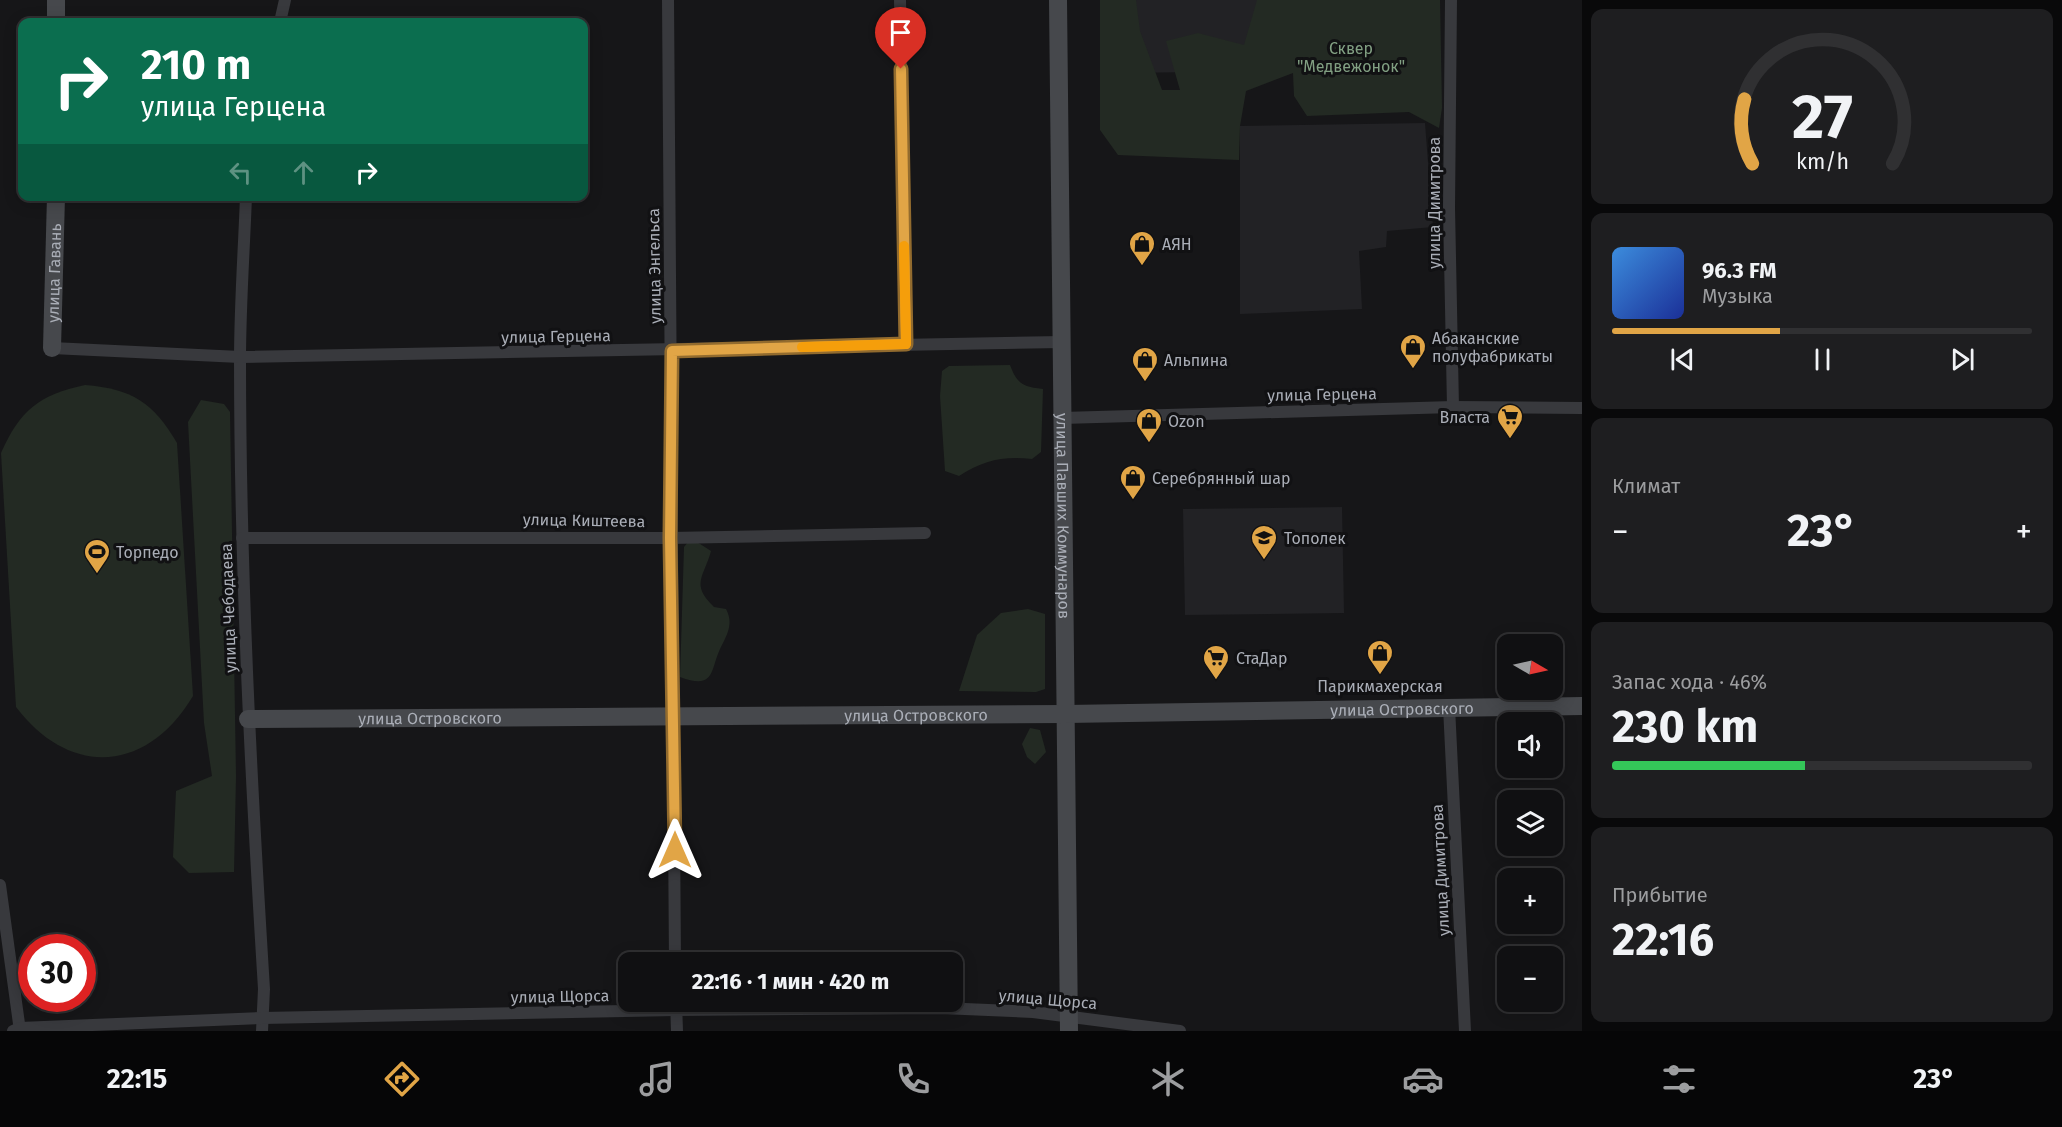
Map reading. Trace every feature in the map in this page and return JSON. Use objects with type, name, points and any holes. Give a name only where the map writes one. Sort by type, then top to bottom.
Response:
[{"type":"street","points":[[56,0],[56,18]]},
{"type":"street","points":[[281,18],[285,0]]},
{"type":"street","name":"улица Энгельса","points":[[668,0],[672,351],[670,538],[675,715],[675,952]]},
{"type":"street","points":[[900,0],[906,344]]},
{"type":"street","name":"улица Павших Коммунаров","points":[[1058,0],[1069,1024]]},
{"type":"street","name":"улица Димитрова","points":[[1451,0],[1449,208],[1454,407]]},
{"type":"street","name":"улица Гавань","points":[[52,348],[56,201]]},
{"type":"street","name":"улица Чебодаева","points":[[246,201],[240,357],[242,538],[248,719],[264,989],[262,1025]]},
{"type":"street","name":"улица Герцена","points":[[52,348],[240,357],[672,351],[1062,342]]},
{"type":"street","name":"улица Герцена","points":[[1062,418],[1454,407],[1582,408]]},
{"type":"street","name":"улица Киштеева","points":[[242,538],[670,538],[925,533]]},
{"type":"street","name":"улица Островского","points":[[248,719],[1066,714],[1582,706]]},
{"type":"street","name":"улица Димитрова","points":[[1449,707],[1465,1031]]},
{"type":"street","points":[[0,885],[18,1030]]},
{"type":"street","name":"улица Щорса","points":[[18,1030],[262,1025],[618,1009]]},
{"type":"street","name":"улица Щорса","points":[[963,1011],[1069,1024],[1180,1031]]},
{"type":"street","points":[[676,1012],[678,1031]]},
{"type":"shaded area","points":[[1112,0],[1292,0],[1294,71],[1112,73]]},
{"type":"shaded area","points":[[1425,123],[1433,227],[1387,231],[1386,247],[1359,251],[1362,309],[1240,314],[1240,126]]},
{"type":"shaded area","name":"Тополек","points":[[1342,507],[1344,613],[1185,615],[1183,509]]},
{"type":"green space","name":"Сквер \"Медвежонок\"","points":[[1100,0],[1136,0],[1140,31],[1162,90],[1180,90],[1166,41],[1198,33],[1244,45],[1257,0],[1440,0],[1442,108],[1439,128],[1409,112],[1307,116],[1294,96],[1293,73],[1246,91],[1240,126],[1239,160],[1118,155],[1100,130]]},
{"type":"green space","points":[[1010,365],[1015,376],[1022,383],[1043,389],[1041,452],[1032,459],[994,460],[959,476],[945,471],[940,396],[942,371],[949,366]]},
{"type":"green space","name":"Торпедо","points":[[85,385],[116,390],[140,400],[159,417],[177,443],[193,696],[174,721],[154,740],[131,752],[107,757],[84,755],[60,746],[37,730],[16,707],[1,453],[16,426],[33,407],[55,394]]},
{"type":"green space","points":[[201,400],[224,404],[230,412],[236,776],[234,872],[189,873],[173,857],[176,791],[212,776],[204,723],[188,422]]},
{"type":"green space","points":[[689,541],[697,542],[711,551],[701,580],[702,592],[714,607],[726,609],[729,620],[727,634],[712,671],[705,680],[700,681],[680,677],[684,547]]},
{"type":"green space","points":[[1028,609],[1045,614],[1045,689],[1036,692],[959,691],[977,635],[1001,613]]},
{"type":"green space","points":[[1030,728],[1040,730],[1046,752],[1035,764],[1027,757],[1022,744]]},
{"type":"slow traffic","points":[[802,347],[906,344],[904,246]]},
{"type":"place","name":"АЯН","points":[[1142,267]]},
{"type":"place","name":"Абаканские полуфабрикаты","points":[[1413,370]]},
{"type":"place","name":"Альпина","points":[[1145,383]]},
{"type":"place","name":"Власта","points":[[1510,440]]},
{"type":"place","name":"Ozon","points":[[1149,444]]},
{"type":"place","name":"Серебрянный шар","points":[[1133,501]]},
{"type":"place","name":"Тополек","points":[[1264,561]]},
{"type":"place","name":"Торпедо","points":[[97,575]]},
{"type":"place","name":"Парикмахерская","points":[[1380,676]]},
{"type":"place","name":"СтаДар","points":[[1216,681]]},
{"type":"route","points":[[675,850],[675,715],[670,538],[672,351],[906,344],[901,69]]}]
